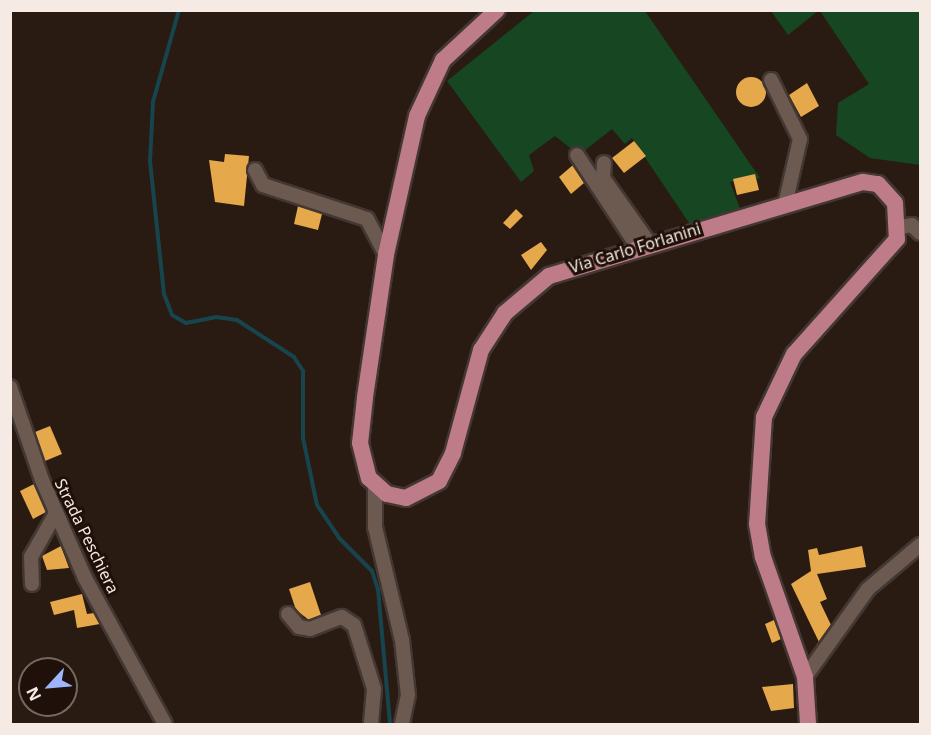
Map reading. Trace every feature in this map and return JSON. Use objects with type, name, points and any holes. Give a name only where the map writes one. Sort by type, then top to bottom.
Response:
[{"type":"main road","points":[[375,485],[362,461],[360,443],[386,255],[428,85],[443,60],[497,10]]},
{"type":"main road","name":"Via Carlo Forlanini","points":[[375,485],[406,498],[439,481],[453,453],[481,350],[505,313],[549,276],[643,244],[863,182],[878,184],[895,202],[900,227]]},
{"type":"main road","points":[[808,724],[805,677],[763,556],[757,524],[764,417],[794,354],[890,250],[900,227]]},
{"type":"street","points":[[771,80],[800,139],[785,205]]},
{"type":"street","points":[[577,156],[643,244]]},
{"type":"street","points":[[604,162],[603,178],[643,244]]},
{"type":"street","points":[[255,170],[263,185],[367,219],[386,255]]},
{"type":"street","points":[[900,227],[912,225],[921,233]]},
{"type":"street","name":"Strada Peschiera","points":[[10,387],[56,513],[165,724]]},
{"type":"street","points":[[375,485],[375,527],[402,640],[408,695],[402,724]]},
{"type":"street","points":[[32,584],[31,557],[56,513]]},
{"type":"street","points":[[805,677],[868,588],[921,545]]},
{"type":"street","points":[[288,614],[299,627],[310,629],[342,617],[354,625],[374,688],[371,724]]},
{"type":"green space","points":[[534,11],[645,11],[760,178],[730,182],[742,214],[691,226],[632,138],[625,144],[612,129],[579,155],[555,136],[529,155],[534,171],[521,182],[447,81]]},
{"type":"green space","points":[[771,11],[818,11],[788,35]]},
{"type":"green space","points":[[820,11],[920,11],[920,165],[870,158],[836,135],[838,103],[869,84]]},
{"type":"building","points":[[751,77],[762,81],[766,92],[762,103],[751,107],[740,103],[736,92],[740,81]]},
{"type":"building","points":[[807,83],[819,106],[801,117],[789,95]]},
{"type":"building","points":[[634,141],[646,156],[624,173],[612,158]]},
{"type":"building","points":[[225,154],[249,156],[244,206],[215,202],[209,160],[224,162]]},
{"type":"building","points":[[573,165],[584,183],[571,194],[559,177]]},
{"type":"building","points":[[755,174],[759,190],[737,195],[733,179]]},
{"type":"building","points":[[298,206],[322,214],[318,230],[294,224]]},
{"type":"building","points":[[516,209],[523,216],[510,229],[503,223]]},
{"type":"building","points":[[541,242],[547,250],[531,270],[521,255]]},
{"type":"building","points":[[50,426],[62,454],[45,461],[35,432]]},
{"type":"building","points":[[34,484],[46,512],[33,519],[20,491]]},
{"type":"building","points":[[61,546],[69,568],[47,570],[42,556]]},
{"type":"building","points":[[862,546],[866,567],[817,574],[827,599],[820,602],[831,625],[819,642],[791,584],[811,571],[808,550],[817,548],[819,555]]},
{"type":"building","points":[[310,582],[321,615],[309,620],[296,610],[289,589]]},
{"type":"building","points":[[82,594],[87,614],[94,613],[100,624],[77,628],[74,610],[54,615],[50,602]]},
{"type":"building","points":[[774,620],[781,639],[772,643],[765,624]]},
{"type":"building","points":[[793,684],[794,708],[771,711],[762,687]]},
{"type":"waterway","points":[[179,10],[153,102],[150,161],[164,294],[172,315],[186,323],[216,317],[237,320],[294,357],[303,371],[303,438],[317,505],[339,538],[372,571],[378,589],[390,724]]}]
